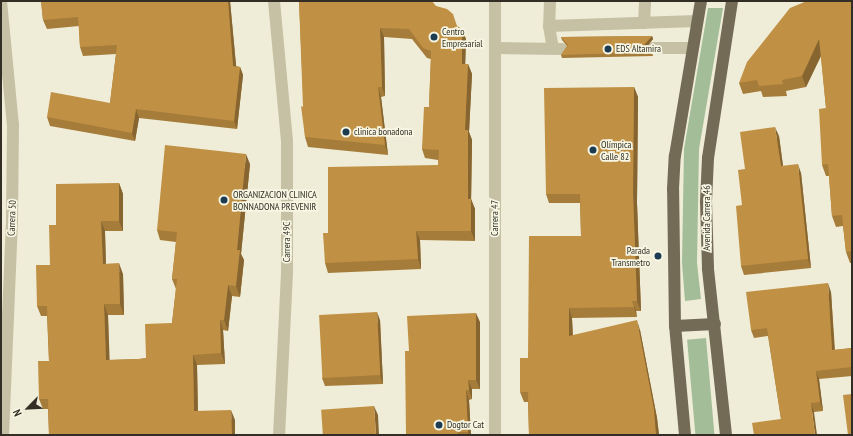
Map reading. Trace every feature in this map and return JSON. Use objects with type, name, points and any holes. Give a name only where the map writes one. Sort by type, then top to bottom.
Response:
[{"type":"main road","points":[[685,435],[675,326],[673,182],[691,48],[701,1]]},
{"type":"main road","name":"Avenida Carrera 46","points":[[726,435],[708,268],[706,202],[708,158],[732,1]]},
{"type":"main road","points":[[675,326],[715,324]]},
{"type":"street","name":"Carrera 50","points":[[1,1],[13,125],[12,221],[3,435]]},
{"type":"street","name":"Carrera 49C","points":[[274,1],[287,142],[287,274],[279,435]]},
{"type":"street","name":"Carrera 47","points":[[495,1],[495,435]]},
{"type":"street","points":[[495,48],[558,49],[549,26],[550,1]]},
{"type":"street","points":[[644,23],[645,1]]},
{"type":"street","points":[[549,26],[697,21]]},
{"type":"street","points":[[653,48],[691,48]]},
{"type":"green space","points":[[708,8],[723,8],[699,149],[697,263],[701,299],[685,301],[682,263],[684,149]]},
{"type":"green space","points":[[706,338],[714,435],[695,435],[687,340]]},
{"type":"building","points":[[41,1],[228,1],[233,66],[240,67],[234,121],[136,109],[132,133],[47,117],[51,92],[110,103],[117,45],[80,47],[78,17],[43,20]]},
{"type":"building","points":[[299,1],[432,1],[436,6],[447,9],[453,14],[457,26],[462,29],[462,64],[468,64],[465,130],[468,130],[468,199],[471,199],[471,231],[416,231],[418,259],[325,263],[323,233],[328,233],[328,167],[438,165],[439,150],[422,149],[424,107],[429,107],[431,51],[423,48],[409,29],[380,28],[382,87],[378,87],[385,145],[305,137],[301,106],[303,107]]},
{"type":"building","points":[[807,1],[852,2],[852,251],[846,252],[842,215],[832,216],[828,164],[822,165],[819,109],[826,108],[819,39],[802,76],[782,80],[783,84],[759,86],[757,80],[739,83],[747,62],[790,8]]},
{"type":"building","name":"EDS Altamira","points":[[652,36],[644,45],[648,51],[652,52],[561,55],[568,45],[561,37]]},
{"type":"building","points":[[634,87],[633,193],[637,301],[632,301],[634,307],[569,308],[569,336],[637,320],[654,409],[656,435],[529,435],[528,392],[520,392],[520,358],[528,358],[529,236],[581,236],[580,194],[546,194],[544,88]]},
{"type":"building","points":[[775,127],[781,166],[798,164],[808,259],[741,266],[736,206],[742,205],[738,170],[745,169],[740,132]]},
{"type":"building","points":[[165,145],[246,154],[237,250],[240,250],[236,286],[228,285],[224,320],[220,320],[221,353],[193,355],[194,411],[231,410],[232,435],[49,435],[48,399],[39,399],[38,361],[49,361],[47,306],[37,306],[36,265],[50,265],[49,225],[56,225],[56,184],[119,183],[119,221],[101,221],[103,264],[119,263],[120,304],[104,304],[106,360],[146,358],[145,324],[172,323],[177,279],[172,279],[177,232],[157,230]]},
{"type":"building","points":[[828,283],[832,350],[852,348],[852,367],[816,371],[820,402],[811,403],[815,435],[754,435],[752,423],[781,419],[767,328],[751,330],[746,292]]},
{"type":"building","points":[[377,312],[380,375],[322,378],[319,315]]},
{"type":"building","points":[[476,313],[476,380],[468,380],[469,390],[466,390],[468,432],[458,432],[458,435],[406,435],[405,351],[409,351],[407,316]]},
{"type":"building","points":[[852,394],[852,435],[848,435],[843,395]]},
{"type":"building","points":[[374,406],[376,435],[323,435],[321,410]]},
{"type":"place","name":"Centro Empresarial","points":[[434,37]]},
{"type":"place","name":"EDS Altamira","points":[[608,49]]},
{"type":"place","name":"clinica bonadona","points":[[346,132]]},
{"type":"place","name":"Olímpica Calle 82","points":[[593,150]]},
{"type":"place","name":"ORGANIZACION CLINICA BONNADONA PREVENIR","points":[[224,200]]},
{"type":"place","name":"Parada Transmetro","points":[[658,256]]},
{"type":"place","name":"Dogtor Cat","points":[[439,425]]}]
